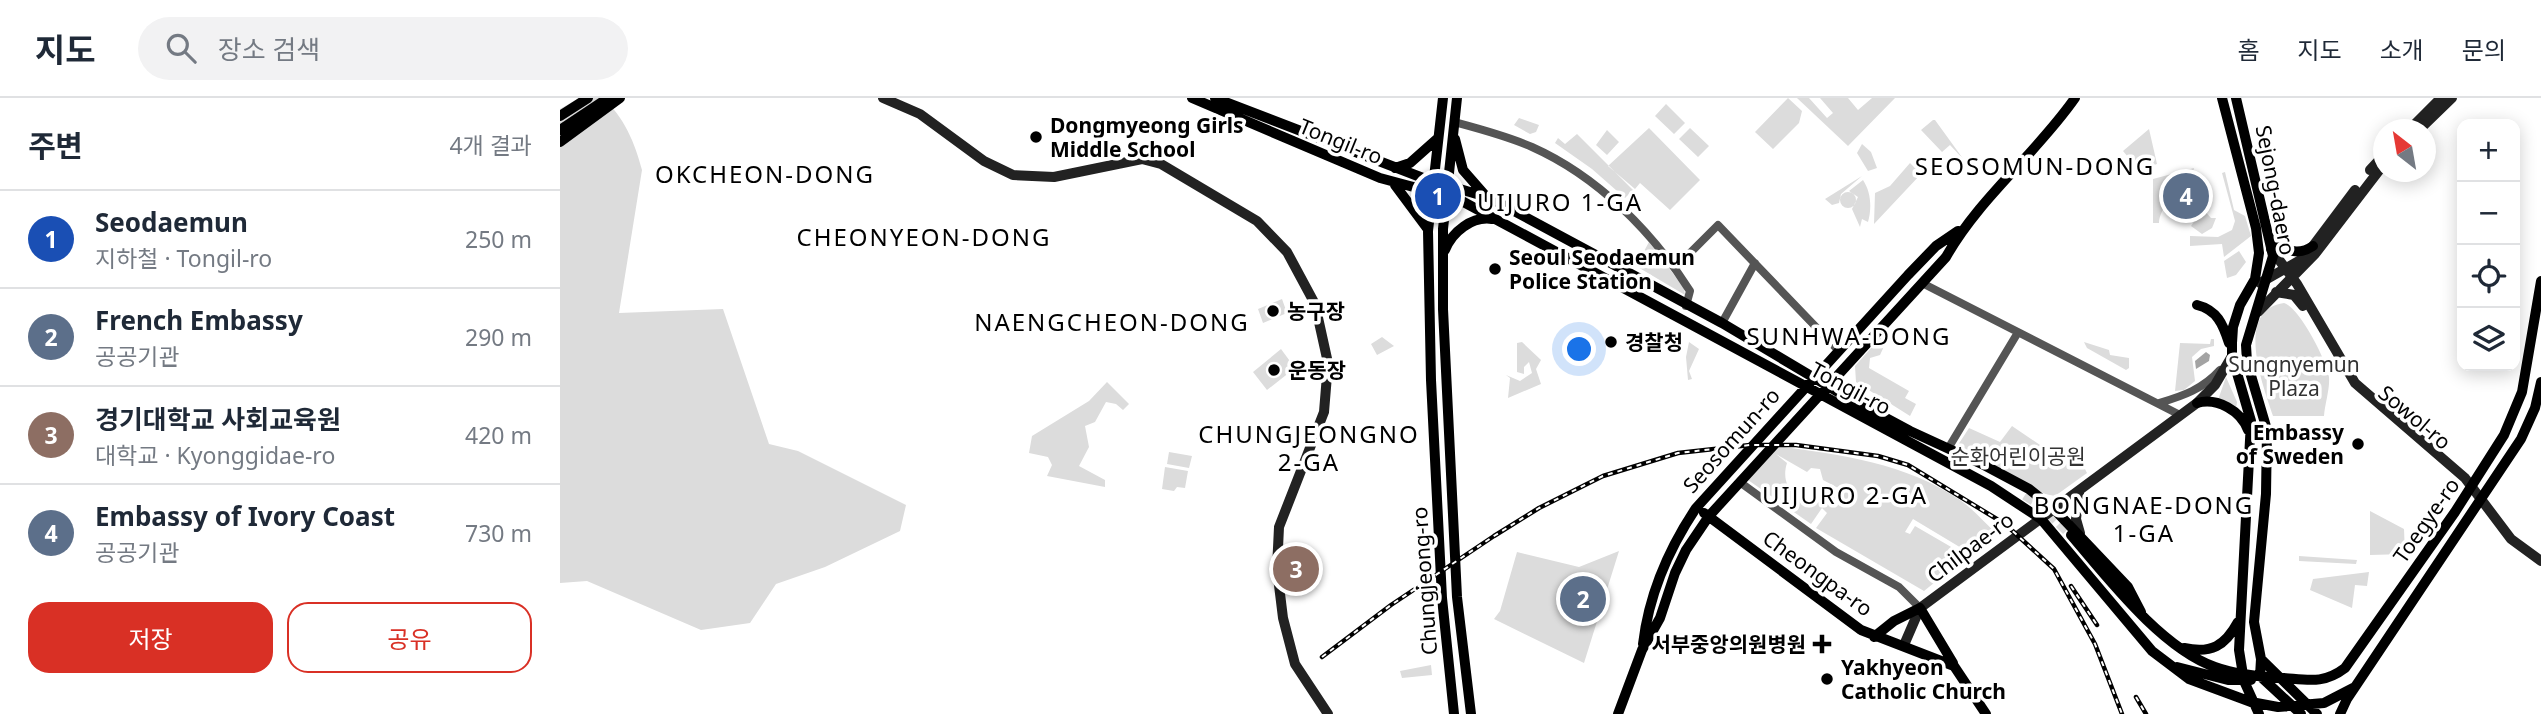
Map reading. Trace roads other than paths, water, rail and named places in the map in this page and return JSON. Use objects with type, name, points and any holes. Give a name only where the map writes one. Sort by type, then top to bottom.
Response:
[{"type":"main road","points":[[560,116],[588,98]]},
{"type":"main road","points":[[560,123],[599,98]]},
{"type":"main road","points":[[560,130],[608,98]]},
{"type":"main road","points":[[560,142],[621,98]]},
{"type":"main road","points":[[883,98],[920,114],[984,161],[1013,175],[1054,177],[1142,159],[1161,164],[1257,221],[1281,244],[1295,264],[1320,319],[1327,356],[1324,412],[1279,527],[1277,569],[1283,618],[1295,664],[1328,714]]},
{"type":"main road","name":"Tongil-ro","points":[[1192,98],[1392,182],[1458,199],[1539,240],[1643,299],[2027,492]]},
{"type":"main road","name":"Tongil-ro","points":[[1214,98],[1395,167],[1490,198],[1686,306],[1722,323],[1798,368],[1809,381]]},
{"type":"main road","name":"Chungjeong-ro","points":[[1443,98],[1428,231],[1440,556],[1454,714]]},
{"type":"main road","name":"Chungjeong-ro","points":[[1457,98],[1446,196],[1443,309],[1456,565],[1471,714]]},
{"type":"main road","name":"Seosomun-ro","points":[[1618,714],[1642,650],[1660,618],[1686,550],[1709,516],[1946,257],[1962,229],[2055,127],[2075,98]]},
{"type":"main road","name":"Sejong-daero","points":[[2222,98],[2251,210],[2259,253],[2255,279],[2248,287],[2233,327],[2232,356],[2250,421],[2240,620],[2244,677],[2251,702],[2259,714]]},
{"type":"main road","name":"Sejong-daero","points":[[2236,98],[2271,243],[2272,268],[2246,345],[2247,362],[2267,430],[2266,494],[2254,622],[2261,659]]},
{"type":"main road","points":[[2420,119],[2441,98]]},
{"type":"main road","points":[[2430,119],[2452,98]]},
{"type":"main road","points":[[1454,127],[1464,172],[1490,198]]},
{"type":"main road","points":[[1395,167],[1410,163],[1437,139]]},
{"type":"main road","points":[[2251,329],[2261,307],[2304,258],[2373,169]]},
{"type":"main road","points":[[2248,287],[2289,273],[2327,240],[2373,179]]},
{"type":"main road","points":[[1392,182],[1420,216],[1428,231]]},
{"type":"main road","points":[[2251,210],[2259,215],[2263,206]]},
{"type":"main road","points":[[1443,256],[1449,241],[1464,226],[1483,218],[1497,220]]},
{"type":"main road","name":"Seosomun-ro","points":[[1642,650],[1646,614],[1661,569],[1672,544],[1696,508],[1732,465],[1936,246],[1962,229]]},
{"type":"main road","points":[[2271,243],[2291,252],[2306,251],[2313,246]]},
{"type":"main road","name":"Sowol-ro","points":[[2271,243],[2355,383],[2464,481],[2510,545],[2541,568]]},
{"type":"main road","name":"Toegye-ro","points":[[2244,677],[2316,681],[2329,678],[2344,668],[2455,512],[2504,435],[2522,392],[2541,282]]},
{"type":"main road","points":[[1643,299],[1650,286]]},
{"type":"main road","name":"Sowol-ro","points":[[2276,292],[2287,291],[2298,298],[2344,377],[2359,396],[2464,481]]},
{"type":"main road","points":[[2197,305],[2207,308],[2224,325],[2232,356]]},
{"type":"main road","name":"Chilpae-ro","points":[[1904,645],[1920,608],[2079,493],[2197,403],[2214,385],[2232,356]]},
{"type":"main road","points":[[1798,368],[1829,360]]},
{"type":"main road","name":"Toegye-ro","points":[[2251,702],[2305,710],[2340,697],[2355,687],[2387,643],[2521,439],[2535,408],[2541,382]]},
{"type":"main road","name":"Tongil-ro","points":[[1826,390],[2041,519],[2152,651],[2189,679],[2251,702]]},
{"type":"main road","points":[[2197,403],[2214,402],[2235,412],[2246,423],[2249,441]]},
{"type":"main road","name":"Tongil-ro","points":[[1910,431],[1949,447],[2054,509],[2141,612],[2174,646],[2217,668],[2244,677]]},
{"type":"main road","points":[[1732,465],[1739,462],[1746,465],[1744,480]]},
{"type":"main road","points":[[2020,506],[2029,503],[2027,492]]},
{"type":"main road","points":[[2075,534],[2079,493]]},
{"type":"main road","name":"Cheongpa-ro","points":[[1696,508],[1851,624],[1874,637],[1904,645],[1954,666]]},
{"type":"main road","name":"Sowol-ro","points":[[2486,510],[2511,539],[2541,561]]},
{"type":"main road","points":[[1874,637],[1894,621],[1920,608],[1983,713]]},
{"type":"main road","points":[[2174,646],[2200,652],[2211,650],[2230,637],[2240,620]]},
{"type":"main road","points":[[2370,632],[2384,629],[2387,643]]},
{"type":"main road","points":[[2261,659],[2260,676],[2305,710]]},
{"type":"main road","points":[[2261,659],[2305,710]]},
{"type":"main road","points":[[2171,666],[2244,677]]},
{"type":"main road","points":[[2340,714],[2355,687]]},
{"type":"street","points":[[1454,127],[1535,148],[1581,177],[1640,226],[1675,268],[1690,291],[1686,306]]},
{"type":"street","points":[[1675,268],[1718,225],[1838,350]]},
{"type":"street","points":[[1722,323],[1755,263]]},
{"type":"street","points":[[1922,284],[2180,415]]},
{"type":"street","points":[[1949,447],[2017,334]]},
{"type":"street","points":[[2159,403],[2190,393],[2210,382],[2232,356]]},
{"type":"street","points":[[1744,480],[1836,552],[1890,581],[1920,608]]},
{"type":"tunnel","points":[[2025,495],[2042,506],[2071,535]]},
{"type":"railway","points":[[1322,657],[1391,605],[1494,536],[1539,508],[1603,476],[1678,453],[1750,445],[1796,445],[1878,456],[1908,465],[2005,524],[2054,569],[2095,644],[2122,714]]},
{"type":"railway","points":[[2071,586],[2097,625]]},
{"type":"railway","points":[[2136,697],[2146,714]]},
{"type":"place","name":"Dongmyeong Girls Middle School","points":[[1036,137]]},
{"type":"place","name":"Seodaemun","points":[[1438,196]]},
{"type":"place","name":"Embassy of Ivory Coast","points":[[2186,196]]},
{"type":"place","name":"Seoul Seodaemun Police Station","points":[[1495,269]]},
{"type":"place","name":"농구장","points":[[1273,311]]},
{"type":"place","name":"경찰청","points":[[1611,342]]},
{"type":"place","name":"운동장","points":[[1274,370]]},
{"type":"place","name":"Embassy of Sweden","points":[[2358,444]]},
{"type":"place","name":"경기대학교 사회교육원","points":[[1296,569]]},
{"type":"place","name":"French Embassy","points":[[1583,599]]},
{"type":"place","name":"서부중앙의원병원","points":[[1822,644]]},
{"type":"place","name":"Yakhyeon Catholic Church","points":[[1827,679]]},
{"type":"district","name":"SEOSOMUN-DONG","points":[[2035,165]]},
{"type":"district","name":"OKCHEON-DONG","points":[[765,173]]},
{"type":"district","name":"UIJURO 1-GA","points":[[1560,201]]},
{"type":"district","name":"CHEONYEON-DONG","points":[[924,236]]},
{"type":"district","name":"NAENGCHEON-DONG","points":[[1112,321]]},
{"type":"district","name":"SUNHWA-DONG","points":[[1849,335]]},
{"type":"district","name":"CHUNGJEONGNO 2-GA","points":[[1309,447]]},
{"type":"district","name":"UIJURO 2-GA","points":[[1845,494]]},
{"type":"district","name":"BONGNAE-DONG 1-GA","points":[[2144,518]]},
{"type":"park label","name":"Sungnyemun Plaza","points":[[2294,376]]},
{"type":"park label","name":"순화어린이공원","points":[[2018,456]]}]
